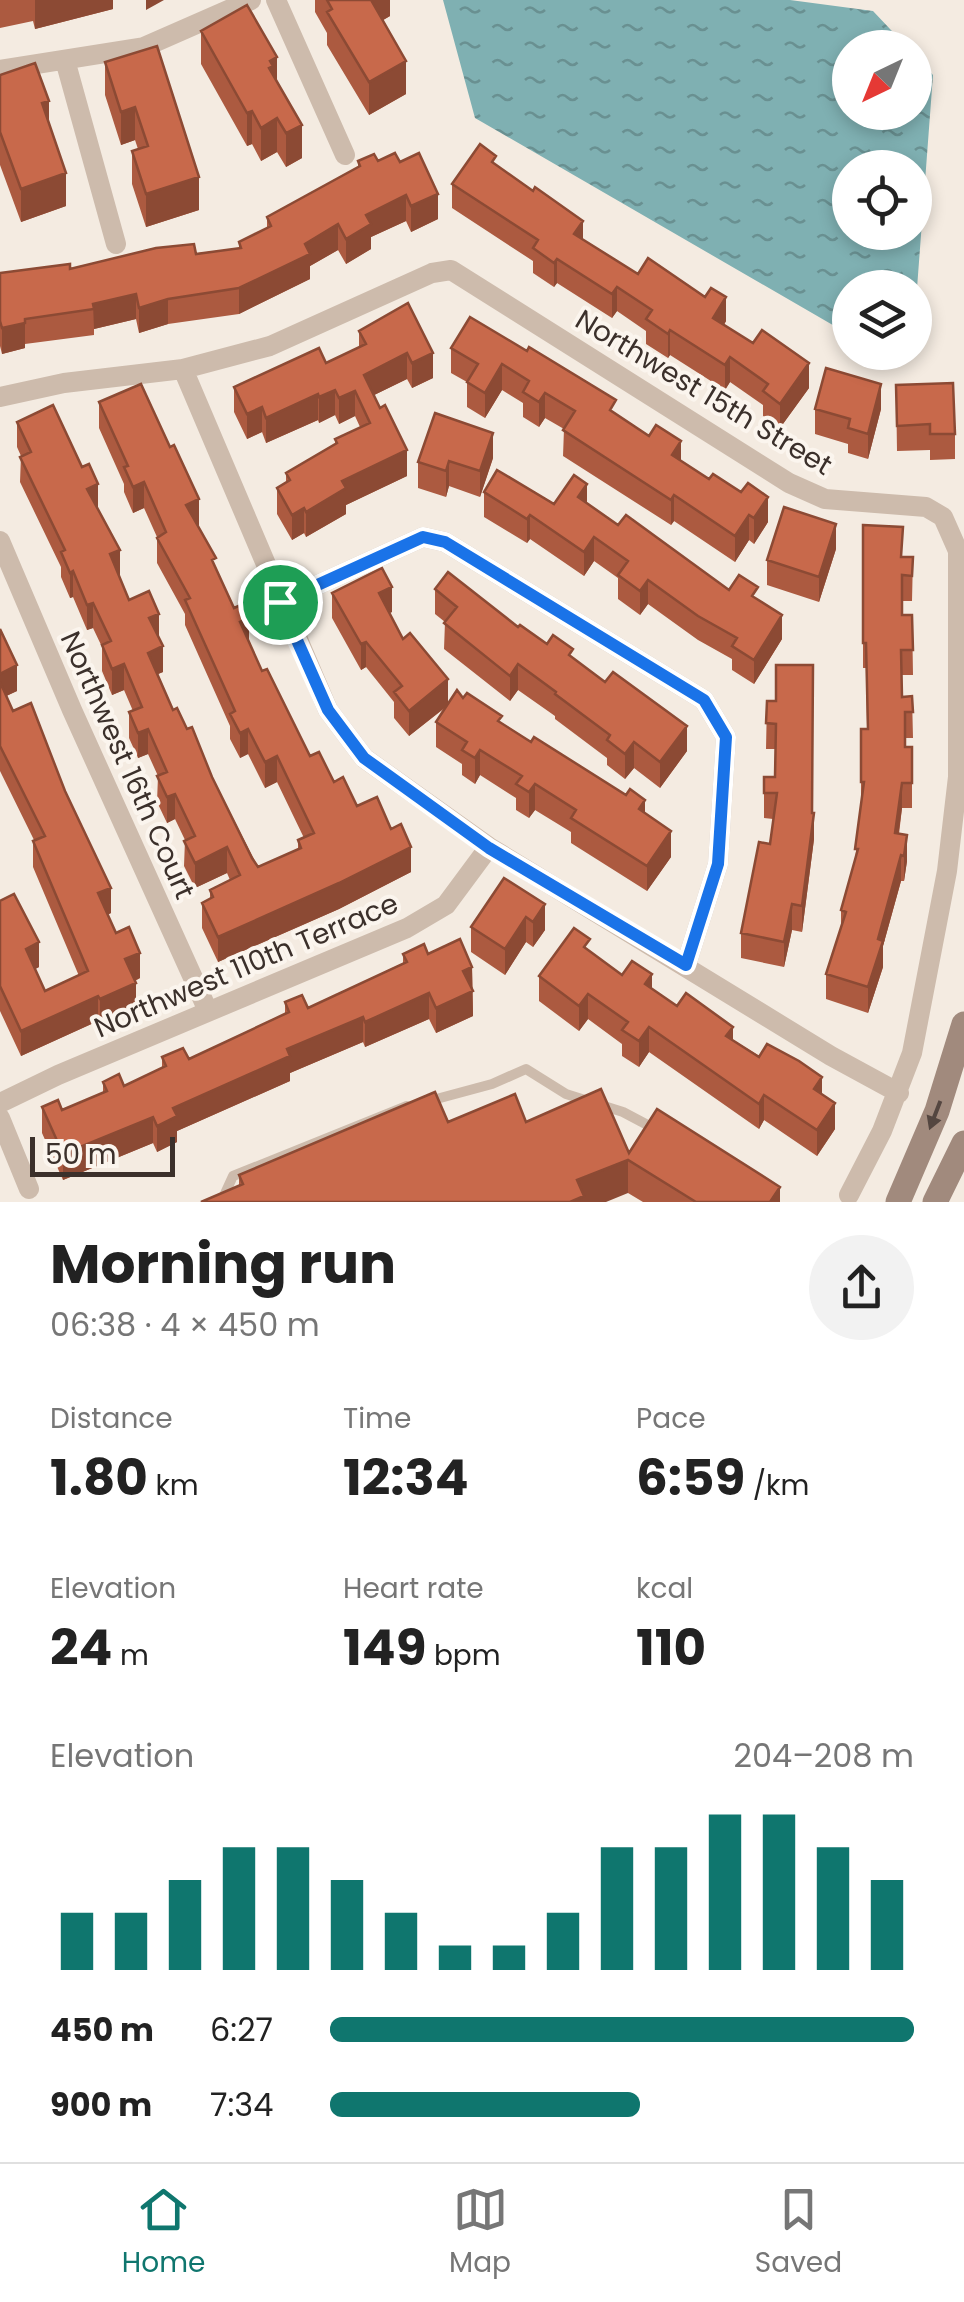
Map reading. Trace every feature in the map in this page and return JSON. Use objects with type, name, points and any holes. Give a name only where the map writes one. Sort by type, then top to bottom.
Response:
[{"type":"main road","points":[[898,1202],[937,1111],[964,1024]]},
{"type":"main road","points":[[935,1202],[964,1143]]},
{"type":"street","points":[[0,70],[144,48],[251,0]]},
{"type":"street","points":[[276,0],[346,155]]},
{"type":"street","points":[[64,60],[116,244]]},
{"type":"street","name":"Northwest 15th Street","points":[[183,369],[270,346],[432,273],[451,270],[789,483],[826,499],[926,506],[942,517],[958,551],[958,824]]},
{"type":"street","points":[[0,398],[64,383],[183,369],[328,710],[364,758],[489,848],[898,1093]]},
{"type":"street","points":[[280,602],[423,537],[445,542],[704,700],[726,737],[718,864],[686,965]]},
{"type":"street","name":"Northwest 16th Court","points":[[0,541],[208,1012]]},
{"type":"street","points":[[849,1195],[898,1093],[920,1016],[958,824]]},
{"type":"street","name":"Northwest 110th Terrace","points":[[0,1103],[420,921],[446,905],[489,848]]},
{"type":"street","points":[[0,1118],[29,1188]]},
{"type":"lane","points":[[218,1202],[233,1176],[398,1108],[476,1089],[526,1069],[566,1094],[623,1112],[663,1133]]},
{"type":"water","points":[[443,0],[790,0],[873,11],[891,30],[832,30],[832,130],[929,130],[927,150],[832,150],[832,250],[920,250],[918,270],[832,270],[832,325],[475,118]]},
{"type":"building","points":[[327,0],[371,0],[406,61],[369,82],[327,12],[332,9]]},
{"type":"building","points":[[247,5],[277,57],[270,61],[273,66],[269,68],[302,125],[286,133],[277,118],[261,128],[252,111],[247,113],[201,31]]},
{"type":"building","points":[[157,46],[199,177],[146,194],[132,151],[148,146],[135,107],[121,112],[105,62]]},
{"type":"building","points":[[35,63],[49,101],[42,103],[66,173],[21,189],[0,132],[0,75]]},
{"type":"building","points":[[480,144],[496,156],[492,162],[583,221],[574,234],[638,274],[648,258],[705,297],[711,288],[726,297],[713,318],[753,343],[762,330],[809,363],[780,404],[763,391],[768,384],[730,357],[725,365],[670,330],[668,334],[646,319],[652,310],[617,287],[612,294],[557,259],[554,263],[533,248],[538,240],[452,184]]},
{"type":"building","points":[[395,153],[400,162],[419,153],[438,194],[411,206],[406,195],[366,215],[371,224],[346,239],[338,224],[305,244],[310,254],[239,288],[168,299],[139,308],[136,294],[93,304],[94,309],[25,319],[25,323],[2,328],[0,273],[70,264],[70,269],[156,248],[194,244],[196,254],[241,248],[239,242],[271,226],[267,217],[360,166],[358,161],[374,154],[378,161]]},
{"type":"building","points":[[408,303],[433,353],[412,363],[407,353],[364,375],[380,408],[385,405],[407,450],[342,481],[346,488],[306,512],[304,508],[292,515],[277,488],[290,480],[286,473],[337,443],[335,439],[370,423],[355,391],[339,398],[335,390],[319,397],[318,394],[266,418],[262,407],[247,414],[234,387],[319,348],[326,363],[366,344],[359,331]]},
{"type":"building","points":[[470,317],[527,351],[529,347],[616,400],[610,410],[649,436],[656,425],[681,441],[672,455],[709,479],[713,474],[741,492],[748,483],[768,497],[735,536],[563,430],[575,411],[545,393],[539,402],[523,392],[529,381],[502,364],[485,393],[467,382],[478,364],[451,348]]},
{"type":"building","points":[[826,368],[881,384],[868,434],[848,428],[850,419],[815,409]]},
{"type":"building","points":[[953,383],[955,434],[930,434],[930,424],[897,426],[896,385]]},
{"type":"building","points":[[141,384],[199,499],[186,505],[216,558],[212,560],[234,608],[243,604],[249,618],[240,622],[262,671],[267,669],[310,756],[319,752],[334,782],[343,777],[357,806],[377,797],[391,829],[401,824],[411,847],[218,937],[202,903],[213,897],[210,890],[240,875],[227,847],[195,863],[184,841],[195,836],[175,794],[167,797],[157,776],[167,772],[148,729],[138,733],[129,712],[142,707],[124,664],[112,669],[102,645],[111,641],[93,603],[87,605],[73,571],[70,573],[61,552],[65,550],[20,457],[31,452],[17,422],[53,405],[82,467],[89,464],[98,484],[87,489],[120,550],[110,554],[129,600],[149,591],[159,614],[149,618],[163,646],[148,653],[173,710],[177,708],[187,729],[192,727],[252,858],[258,867],[301,848],[298,840],[314,833],[277,756],[265,762],[248,729],[240,733],[230,714],[235,711],[185,600],[190,598],[157,538],[166,532],[144,482],[133,487],[124,467],[128,466],[99,402]]},
{"type":"building","points":[[435,413],[493,433],[480,471],[449,461],[446,471],[418,462]]},
{"type":"building","points":[[497,470],[554,504],[574,475],[587,484],[578,497],[618,525],[626,515],[729,590],[739,575],[758,587],[752,596],[782,615],[754,660],[732,646],[737,638],[648,580],[640,591],[618,575],[628,561],[594,537],[584,552],[530,515],[527,519],[484,492]]},
{"type":"building","points":[[784,507],[836,524],[819,577],[767,560]]},
{"type":"building","points":[[863,525],[903,527],[901,557],[913,557],[912,576],[902,575],[902,615],[912,615],[913,650],[901,650],[902,697],[912,696],[913,712],[905,712],[905,747],[912,747],[912,783],[902,783],[895,833],[907,835],[878,939],[883,941],[868,987],[826,974],[846,912],[841,910],[858,849],[864,782],[861,729],[868,729]]},
{"type":"building","points":[[382,568],[392,587],[379,593],[403,639],[410,633],[448,679],[409,711],[394,692],[402,686],[366,642],[361,644],[332,593]]},
{"type":"building","points":[[448,572],[518,627],[547,644],[553,635],[573,649],[569,655],[605,682],[613,672],[687,726],[660,762],[634,742],[625,754],[607,740],[610,735],[518,664],[510,676],[444,623],[457,607],[435,589]]},
{"type":"building","points":[[0,629],[17,665],[0,674]]},
{"type":"building","points":[[776,665],[813,665],[814,813],[802,906],[792,904],[784,942],[741,933],[759,842],[770,844],[777,793],[764,793],[764,777],[775,777],[776,724],[766,723],[767,701],[776,701]]},
{"type":"building","points":[[0,682],[13,711],[31,703],[65,791],[111,888],[98,893],[116,933],[129,927],[140,953],[125,959],[136,983],[21,1031],[0,986],[0,901],[14,894],[39,942],[26,949],[45,991],[88,971],[33,841],[45,836],[0,746]]},
{"type":"building","points":[[457,690],[463,698],[467,693],[502,716],[498,721],[531,742],[534,737],[626,795],[630,789],[645,800],[639,809],[671,831],[647,866],[571,818],[576,810],[535,784],[529,792],[516,784],[522,776],[480,750],[475,758],[462,750],[467,742],[436,722]]},
{"type":"building","points":[[504,878],[545,904],[533,922],[526,917],[505,949],[471,927]]},
{"type":"building","points":[[574,928],[590,939],[584,947],[622,975],[632,961],[652,974],[645,984],[677,1006],[686,993],[733,1027],[726,1036],[759,1057],[767,1044],[822,1077],[814,1089],[835,1103],[817,1130],[764,1095],[759,1104],[649,1027],[639,1041],[622,1030],[628,1022],[588,994],[579,1006],[539,976]]},
{"type":"building","points":[[460,939],[472,967],[463,971],[473,991],[436,1008],[429,993],[365,1022],[363,1017],[287,1049],[290,1056],[173,1108],[177,1116],[157,1126],[153,1117],[63,1154],[42,1107],[58,1100],[62,1110],[107,1091],[103,1082],[119,1074],[124,1086],[166,1066],[162,1057],[183,1048],[189,1059],[289,1012],[285,1002],[302,995],[308,1008],[407,962],[403,954],[424,944],[428,954]]},
{"type":"building","points":[[601,1089],[629,1153],[657,1109],[780,1187],[770,1202],[696,1202],[628,1160],[577,1180],[584,1196],[570,1202],[201,1202],[243,1184],[239,1175],[435,1092],[448,1122],[515,1094],[526,1122]]},
{"type":"route","points":[[423,537],[445,542],[704,700],[726,737],[718,864],[686,965],[489,848],[364,758],[328,710],[280,602],[399,545],[423,537]]}]
